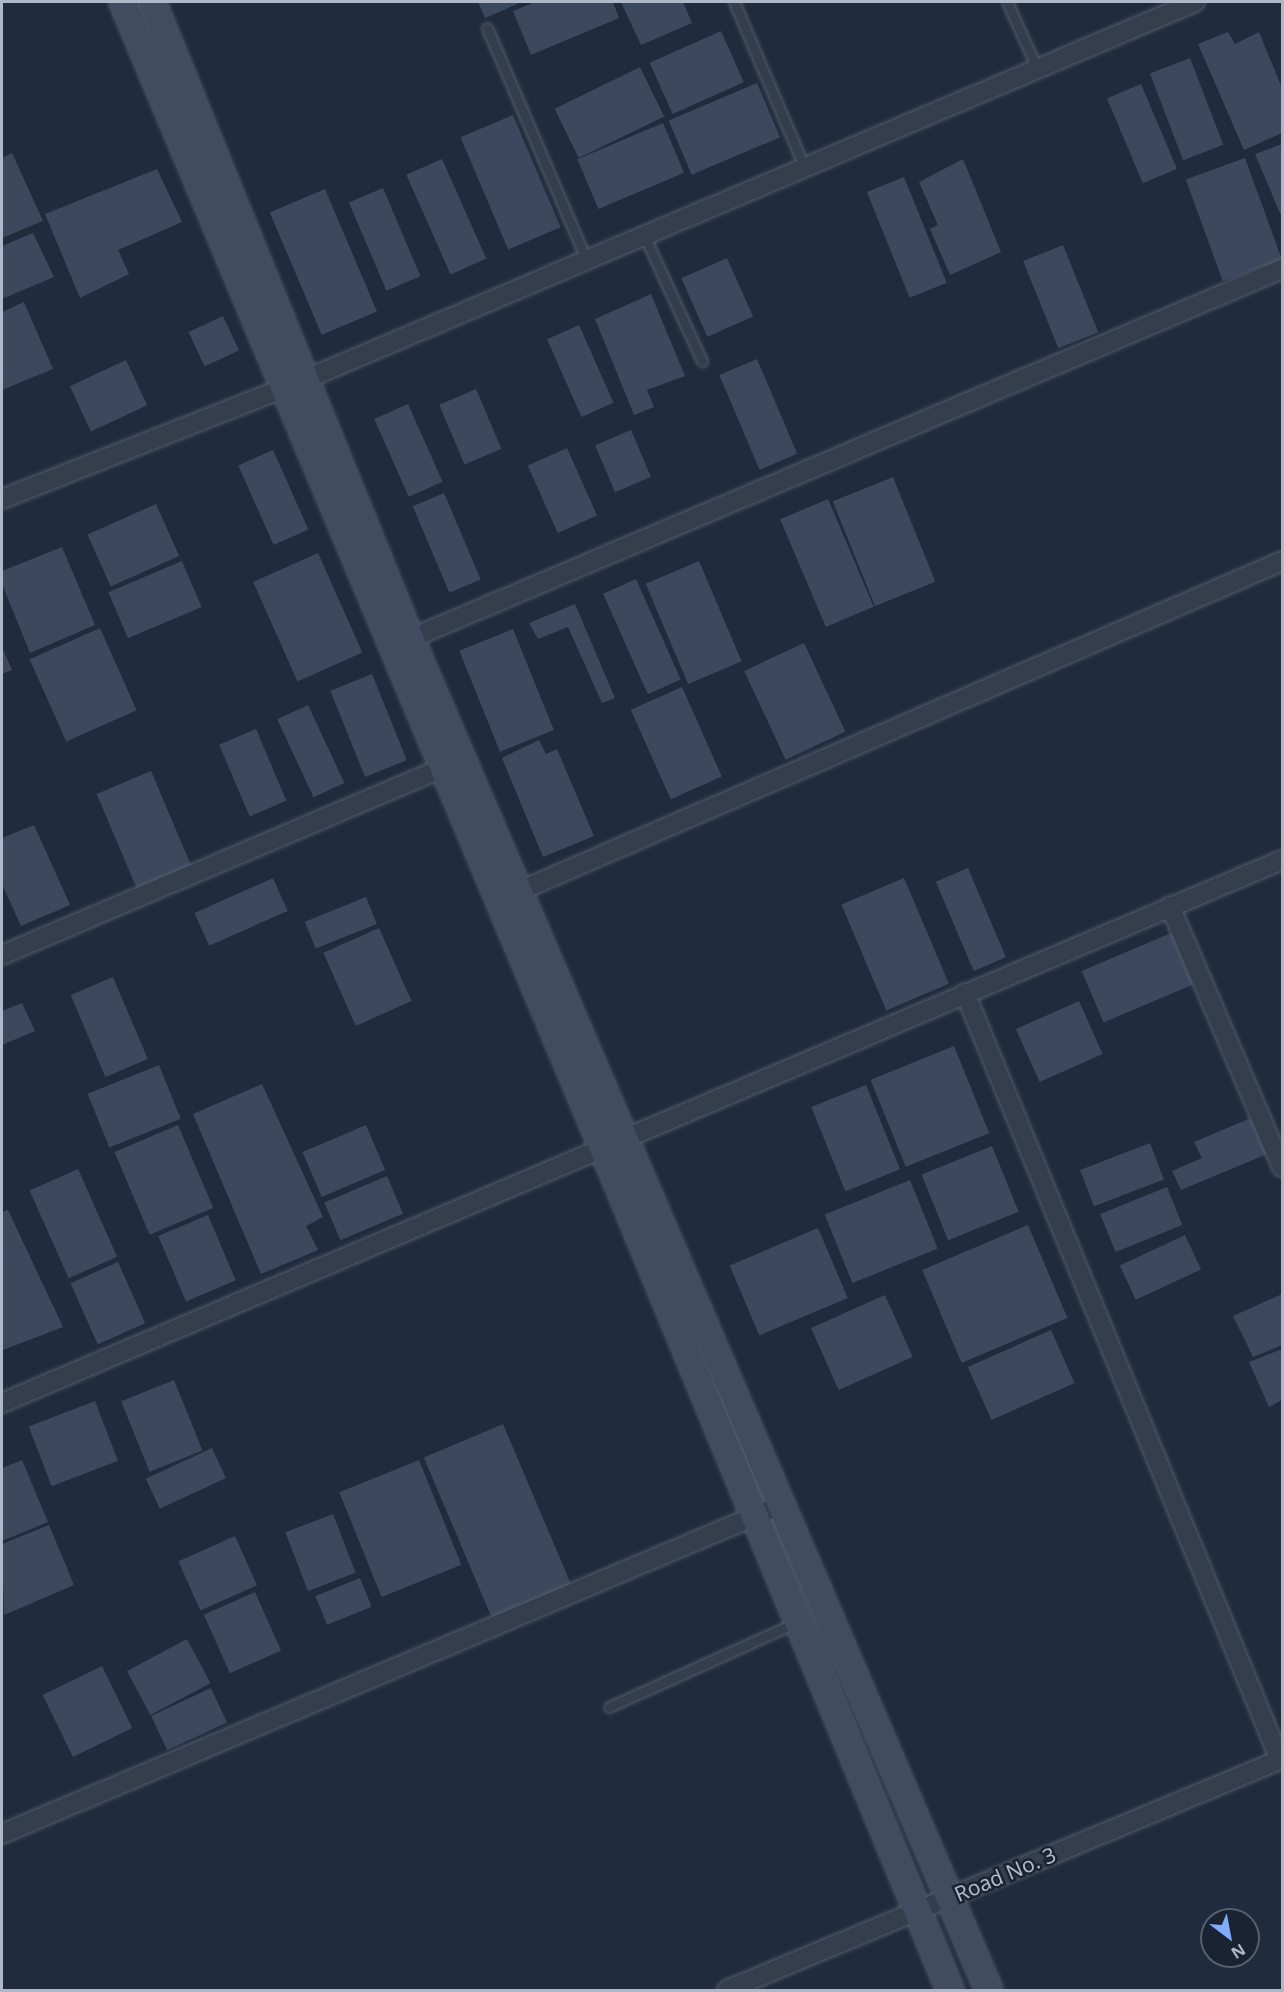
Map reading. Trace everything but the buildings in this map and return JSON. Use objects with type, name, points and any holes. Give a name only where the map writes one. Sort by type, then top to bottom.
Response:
[{"type":"main road","points":[[123,2],[198,147]]},
{"type":"main road","points":[[152,2],[198,147],[400,643],[614,1143],[753,1438],[989,1990]]},
{"type":"main road","points":[[614,1143],[726,1449],[950,1990]]},
{"type":"main road","points":[[726,1449],[753,1438]]},
{"type":"street","points":[[2,499],[293,384],[1195,2]]},
{"type":"street","points":[[400,643],[1282,268]]},
{"type":"street","points":[[508,896],[1282,561]]},
{"type":"street","points":[[2,955],[452,765]]},
{"type":"street","points":[[2,1403],[1282,860]]},
{"type":"street","points":[[1170,906],[1282,1167]]},
{"type":"street","points":[[965,993],[1281,1760]]},
{"type":"street","points":[[2,1834],[781,1505]]},
{"type":"street","name":"Road No. 3","points":[[727,1990],[1281,1760]]},
{"type":"lane","points":[[734,2],[804,166]]},
{"type":"lane","points":[[1007,2],[1037,68]]},
{"type":"lane","points":[[487,28],[586,259]]},
{"type":"lane","points":[[643,234],[702,361]]},
{"type":"lane","points":[[609,1707],[797,1622]]}]
